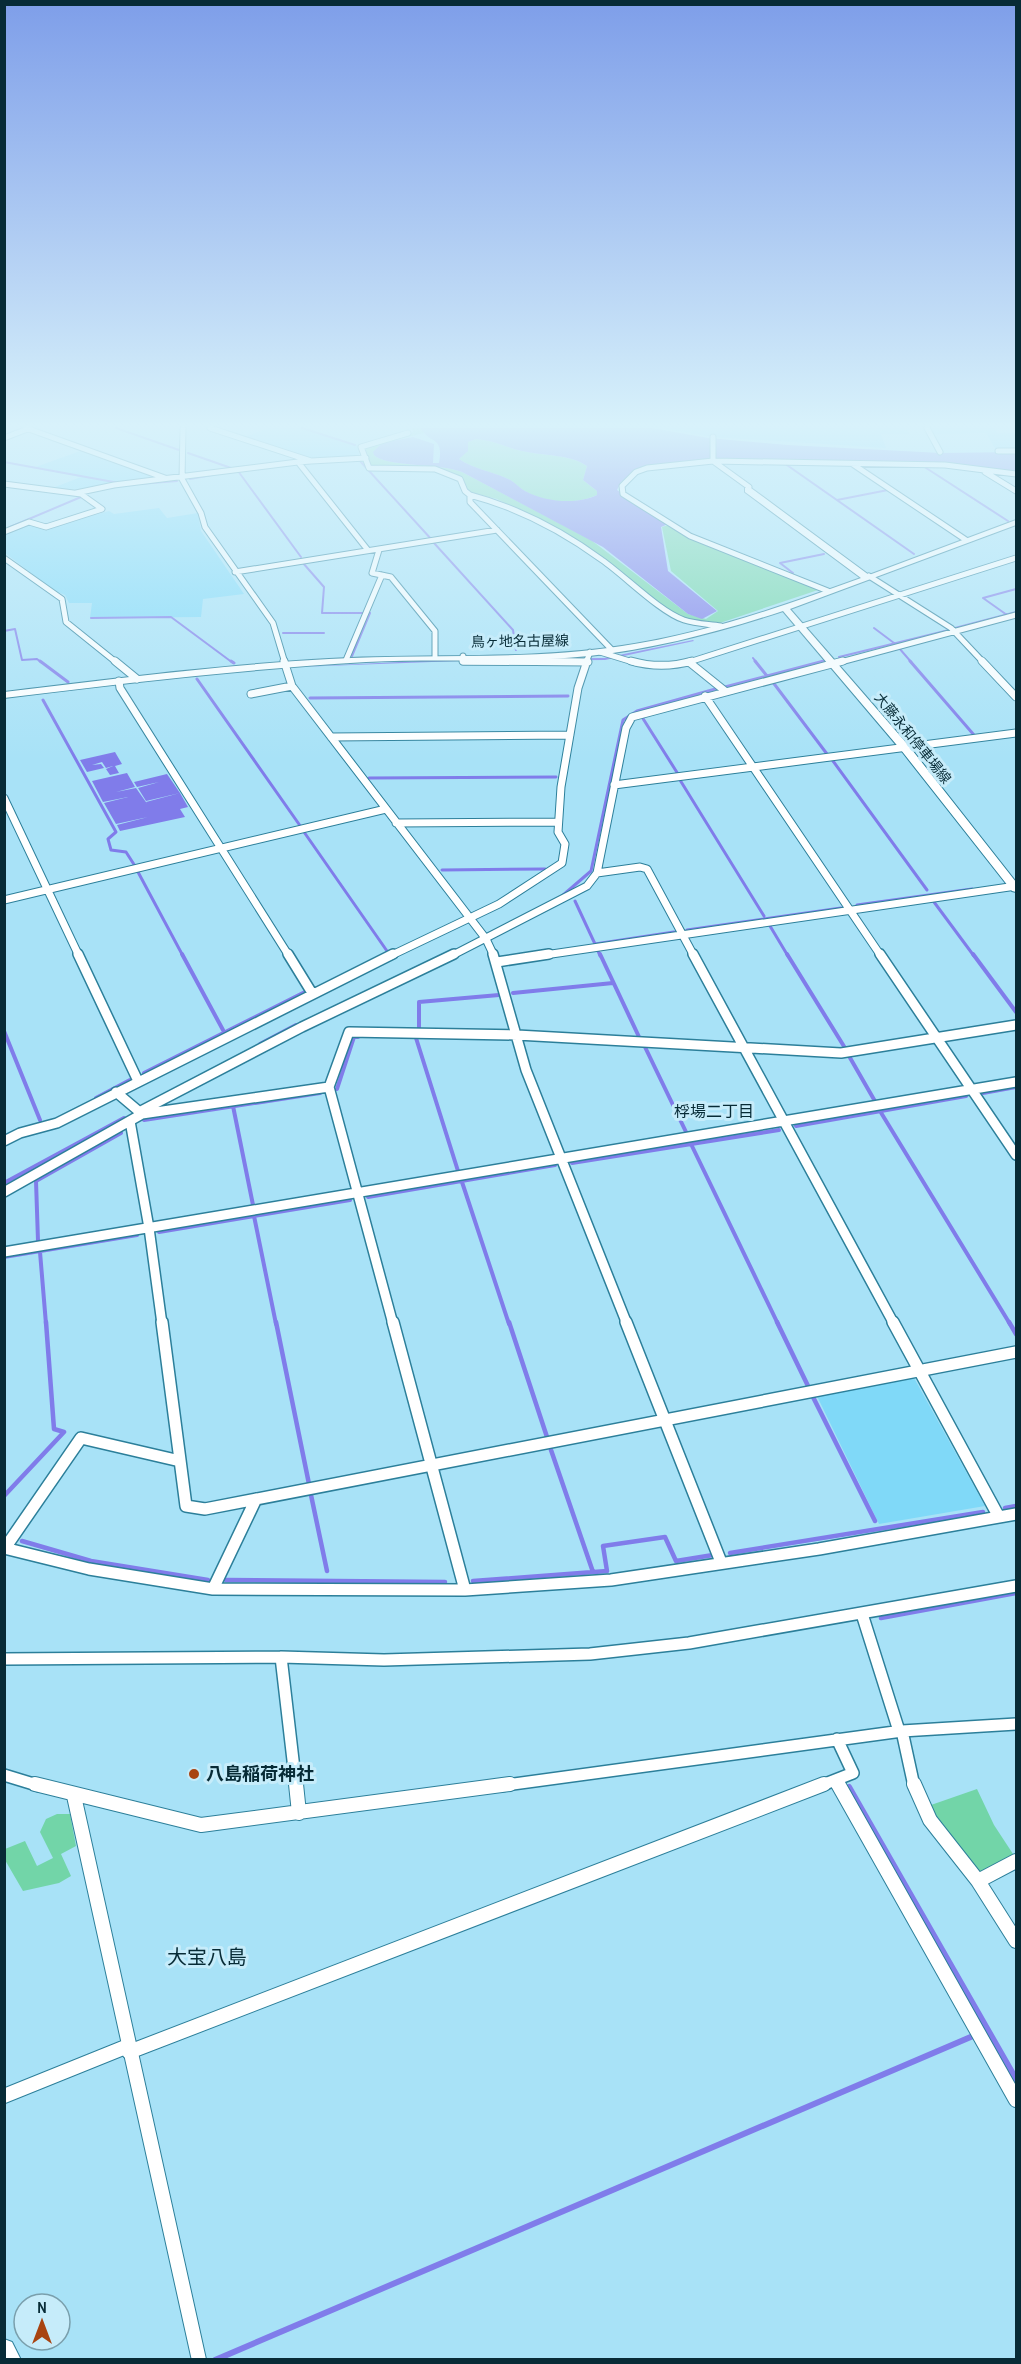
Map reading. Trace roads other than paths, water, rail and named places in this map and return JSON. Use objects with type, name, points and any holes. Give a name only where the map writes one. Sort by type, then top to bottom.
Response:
[{"type":"main road","points":[[815,538],[867,576]]},
{"type":"main road","name":"鳥ヶ地名古屋線","points":[[4,695],[284,664],[435,656],[463,658],[596,656],[656,643],[785,608],[971,538]]},
{"type":"main road","name":"大藤永和停車場線","points":[[785,608],[803,626],[905,748],[1016,887]]},
{"type":"main road","points":[[4,2350],[10,2360]]},
{"type":"street","points":[[212,538],[234,572],[273,623],[292,686],[486,939],[497,962],[525,1070],[722,1562]]},
{"type":"street","points":[[359,538],[367,549]]},
{"type":"street","points":[[234,572],[367,549],[379,550],[448,538]]},
{"type":"street","points":[[504,538],[596,656],[670,666],[689,662],[1017,558]]},
{"type":"street","points":[[570,538],[581,544],[672,615],[686,621],[721,626]]},
{"type":"street","points":[[696,538],[828,591]]},
{"type":"street","points":[[379,550],[372,573],[391,577],[435,631],[435,656]]},
{"type":"street","points":[[4,558],[61,597],[65,602],[66,622],[137,679]]},
{"type":"street","points":[[1006,561],[1017,566]]},
{"type":"street","points":[[346,660],[382,575]]},
{"type":"street","points":[[867,576],[901,595],[954,631],[1017,697]]},
{"type":"street","points":[[4,1192],[141,1113],[302,1027],[578,893],[597,873],[628,721],[638,714],[1017,615]]},
{"type":"street","points":[[4,1141],[20,1133],[57,1123],[312,993],[499,904],[562,863],[565,844],[558,832],[558,822],[570,735],[578,688],[596,656]]},
{"type":"street","points":[[689,662],[725,691]]},
{"type":"street","points":[[119,681],[120,688],[312,993]]},
{"type":"street","points":[[251,694],[292,686]]},
{"type":"street","points":[[705,696],[852,910],[935,1038],[973,1089],[1017,1155]]},
{"type":"street","points":[[614,785],[1017,733]]},
{"type":"street","points":[[332,737],[570,735]]},
{"type":"street","points":[[4,798],[138,1081]]},
{"type":"street","points":[[4,900],[386,809]]},
{"type":"street","points":[[396,823],[558,822]]},
{"type":"street","points":[[597,873],[640,867],[647,869],[999,1517]]},
{"type":"street","points":[[497,962],[1016,887]]},
{"type":"street","points":[[465,1590],[329,1087],[349,1032],[517,1035],[841,1053],[1017,1024]]},
{"type":"street","points":[[4,1252],[1017,1082]]},
{"type":"street","points":[[116,1092],[141,1113],[329,1087]]},
{"type":"street","points":[[130,1121],[149,1228],[186,1506],[205,1509],[1017,1352]]},
{"type":"street","points":[[180,1461],[81,1438],[5,1548],[89,1569],[213,1589],[465,1590],[610,1580],[819,1549],[1017,1514]]},
{"type":"street","points":[[213,1589],[256,1499]]},
{"type":"street","points":[[4,1659],[281,1657],[384,1660],[590,1654],[689,1643],[1017,1586]]},
{"type":"street","points":[[862,1614],[901,1731],[916,1793],[926,1811],[978,1881],[1017,1941]]},
{"type":"street","points":[[281,1657],[299,1813]]},
{"type":"street","points":[[4,1775],[74,1796],[201,1824],[299,1813],[901,1731],[1017,1724]]},
{"type":"street","points":[[4,2096],[853,1773],[837,1739]]},
{"type":"street","points":[[836,1780],[1017,2100]]},
{"type":"street","points":[[74,1796],[128,2049],[199,2360]]},
{"type":"street","points":[[978,1881],[1017,1861]]},
{"type":"waterway","points":[[287,538],[301,557]]},
{"type":"waterway","points":[[892,538],[914,554]]},
{"type":"waterway","points":[[434,543],[513,630],[516,650]]},
{"type":"waterway","points":[[793,573],[780,563],[824,554]]},
{"type":"waterway","points":[[303,563],[324,587],[322,613],[363,613]]},
{"type":"waterway","points":[[1006,615],[983,598],[1016,589]]},
{"type":"waterway","points":[[1006,615],[1016,612]]},
{"type":"waterway","points":[[352,656],[370,613]]},
{"type":"waterway","points":[[955,628],[1006,615]]},
{"type":"waterway","points":[[91,618],[171,617],[233,663]]},
{"type":"waterway","points":[[874,628],[894,643]]},
{"type":"waterway","points":[[4,631],[15,629],[22,660],[37,659],[42,663]]},
{"type":"waterway","points":[[839,657],[949,630]]},
{"type":"waterway","points":[[283,633],[324,633]]},
{"type":"waterway","points":[[899,648],[912,663]]},
{"type":"waterway","points":[[753,658],[757,663]]},
{"type":"waterway","points":[[40,661],[68,682]]},
{"type":"waterway","points":[[755,661],[767,676]]},
{"type":"waterway","points":[[767,676],[824,661],[818,663]]},
{"type":"waterway","points":[[910,661],[974,735]]},
{"type":"waterway","points":[[725,687],[767,676]]},
{"type":"waterway","points":[[197,679],[301,827]]},
{"type":"waterway","points":[[772,681],[827,754]]},
{"type":"waterway","points":[[562,896],[591,871],[623,720],[637,711],[719,688]]},
{"type":"waterway","points":[[310,698],[568,696]]},
{"type":"waterway","points":[[43,700],[116,832],[108,839],[111,850],[126,852],[135,866]]},
{"type":"waterway","points":[[642,717],[678,774]]},
{"type":"waterway","points":[[833,761],[927,890]]},
{"type":"waterway","points":[[369,778],[556,777]]},
{"type":"waterway","points":[[680,780],[764,916]]},
{"type":"waterway","points":[[304,832],[387,951]]},
{"type":"waterway","points":[[442,870],[545,869]]},
{"type":"waterway","points":[[138,872],[183,956]]},
{"type":"waterway","points":[[857,905],[972,889]]},
{"type":"waterway","points":[[575,901],[595,944],[674,932]]},
{"type":"waterway","points":[[934,902],[974,956]]},
{"type":"waterway","points":[[687,930],[841,908]]},
{"type":"waterway","points":[[770,926],[788,956]]},
{"type":"waterway","points":[[598,951],[600,956]]},
{"type":"waterway","points":[[182,954],[223,1030]]},
{"type":"waterway","points":[[600,954],[640,1039]]},
{"type":"waterway","points":[[787,954],[845,1048]]},
{"type":"waterway","points":[[973,954],[1016,1012]]},
{"type":"waterway","points":[[513,993],[613,983]]},
{"type":"waterway","points":[[144,1073],[305,992]]},
{"type":"waterway","points":[[419,1029],[419,1002],[499,995]]},
{"type":"waterway","points":[[260,1044],[296,1025]]},
{"type":"waterway","points":[[4,1031],[40,1120]]},
{"type":"waterway","points":[[337,1089],[354,1037],[358,1037]]},
{"type":"waterway","points":[[416,1038],[458,1171]]},
{"type":"waterway","points":[[645,1047],[687,1134]]},
{"type":"waterway","points":[[849,1056],[876,1103]]},
{"type":"waterway","points":[[96,1098],[130,1080]]},
{"type":"waterway","points":[[983,1093],[1016,1087]]},
{"type":"waterway","points":[[233,1106],[320,1093]]},
{"type":"waterway","points":[[880,1111],[966,1096]]},
{"type":"waterway","points":[[144,1120],[233,1106]]},
{"type":"waterway","points":[[233,1106],[253,1205]]},
{"type":"waterway","points":[[796,1126],[880,1111]]},
{"type":"waterway","points":[[880,1111],[1010,1324]]},
{"type":"waterway","points":[[4,1183],[124,1118]]},
{"type":"waterway","points":[[691,1144],[779,1130]]},
{"type":"waterway","points":[[38,1241],[36,1181],[121,1133]]},
{"type":"waterway","points":[[572,1163],[691,1144]]},
{"type":"waterway","points":[[691,1144],[778,1324]]},
{"type":"waterway","points":[[368,1197],[555,1165]]},
{"type":"waterway","points":[[462,1182],[509,1324]]},
{"type":"waterway","points":[[254,1216],[350,1200]]},
{"type":"waterway","points":[[159,1232],[254,1216]]},
{"type":"waterway","points":[[254,1216],[276,1324]]},
{"type":"waterway","points":[[4,1257],[137,1235]]},
{"type":"waterway","points":[[40,1252],[46,1324]]},
{"type":"waterway","points":[[4,1496],[64,1432],[54,1429],[46,1322]]},
{"type":"waterway","points":[[276,1322],[309,1484]]},
{"type":"waterway","points":[[509,1322],[547,1437]]},
{"type":"waterway","points":[[777,1322],[808,1386]]},
{"type":"waterway","points":[[1009,1322],[1016,1334]]},
{"type":"waterway","points":[[813,1397],[875,1521]]},
{"type":"waterway","points":[[551,1450],[593,1572]]},
{"type":"waterway","points":[[311,1495],[327,1571]]},
{"type":"waterway","points":[[1005,1508],[1016,1506]]},
{"type":"waterway","points":[[730,1553],[983,1512]]},
{"type":"waterway","points":[[473,1581],[607,1571],[603,1546],[665,1537],[676,1561],[713,1555]]},
{"type":"waterway","points":[[22,1541],[91,1561],[208,1580]]},
{"type":"waterway","points":[[226,1580],[445,1582]]},
{"type":"waterway","points":[[881,1618],[1016,1593]]},
{"type":"waterway","points":[[849,1787],[1016,2079]]},
{"type":"waterway","points":[[215,2360],[973,2036]]},
{"type":"place","name":"八島稲荷神社","points":[[194,1774]]},
{"type":"district","name":"桴場二丁目","points":[[714,1111]]},
{"type":"district","name":"大宝八島","points":[[207,1957]]}]
